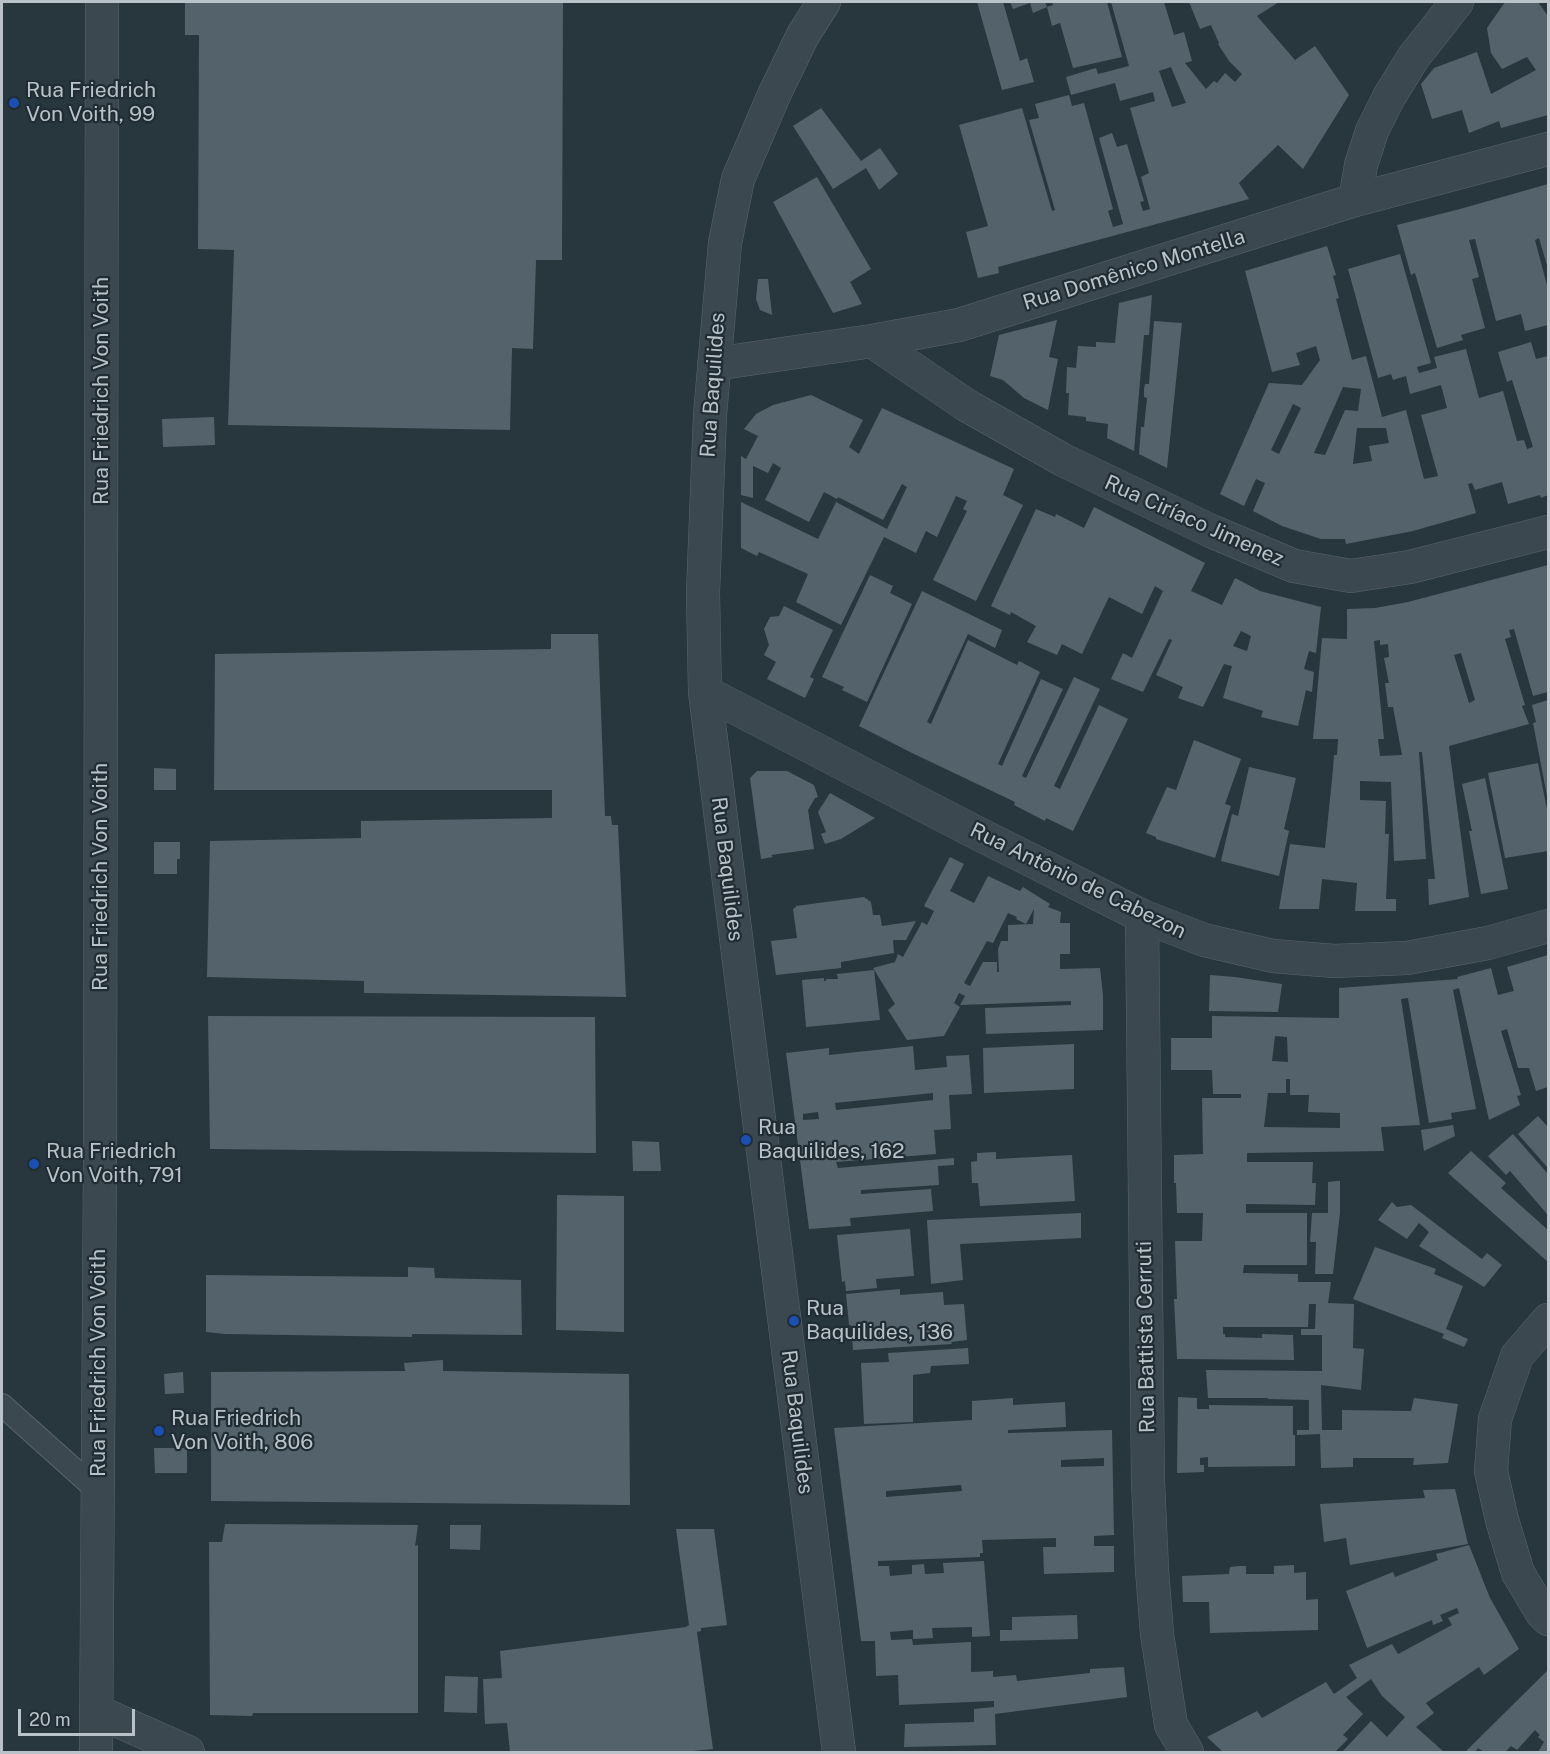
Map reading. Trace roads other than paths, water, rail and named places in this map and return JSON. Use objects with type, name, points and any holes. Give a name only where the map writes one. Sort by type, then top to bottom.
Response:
[{"type":"street","name":"Rua Friedrich Von Voith","points":[[96,1752],[102,605],[102,2]]},
{"type":"street","name":"Rua Baquilides","points":[[824,2],[803,35],[738,179],[725,243],[714,364],[705,503],[703,593],[705,692],[839,1752]]},
{"type":"street","points":[[1355,200],[1361,165],[1372,131],[1389,97],[1413,58],[1456,2]]},
{"type":"street","name":"Rua Domênico Montella","points":[[714,364],[872,341],[958,325],[1355,200],[1548,149]]},
{"type":"street","name":"Rua Ciríaco Jimenez","points":[[872,341],[966,405],[1063,460],[1211,531],[1294,566],[1351,576],[1410,567],[1548,532]]},
{"type":"street","name":"Rua Antônio de Cabezon","points":[[705,692],[1142,916],[1204,940],[1273,956],[1334,961],[1407,958],[1488,943],[1548,926]]},
{"type":"street","name":"Rua Battista Cerruti","points":[[1142,916],[1148,1481],[1152,1570],[1157,1634],[1171,1725],[1187,1752]]},
{"type":"street","points":[[1548,1320],[1517,1356],[1495,1419],[1491,1471],[1502,1520],[1518,1573],[1548,1619]]},
{"type":"street","points":[[96,1710],[188,1752]]},
{"type":"lane","points":[[2,1405],[98,1491]]},
{"type":"place","name":"Rua Friedrich Von Voith, 99","points":[[14,103]]},
{"type":"place","name":"Rua Baquilides, 162","points":[[746,1140]]},
{"type":"place","name":"Rua Friedrich Von Voith, 791","points":[[34,1164]]},
{"type":"place","name":"Rua Baquilides, 136","points":[[794,1321]]},
{"type":"place","name":"Rua Friedrich Von Voith, 806","points":[[159,1431]]}]
